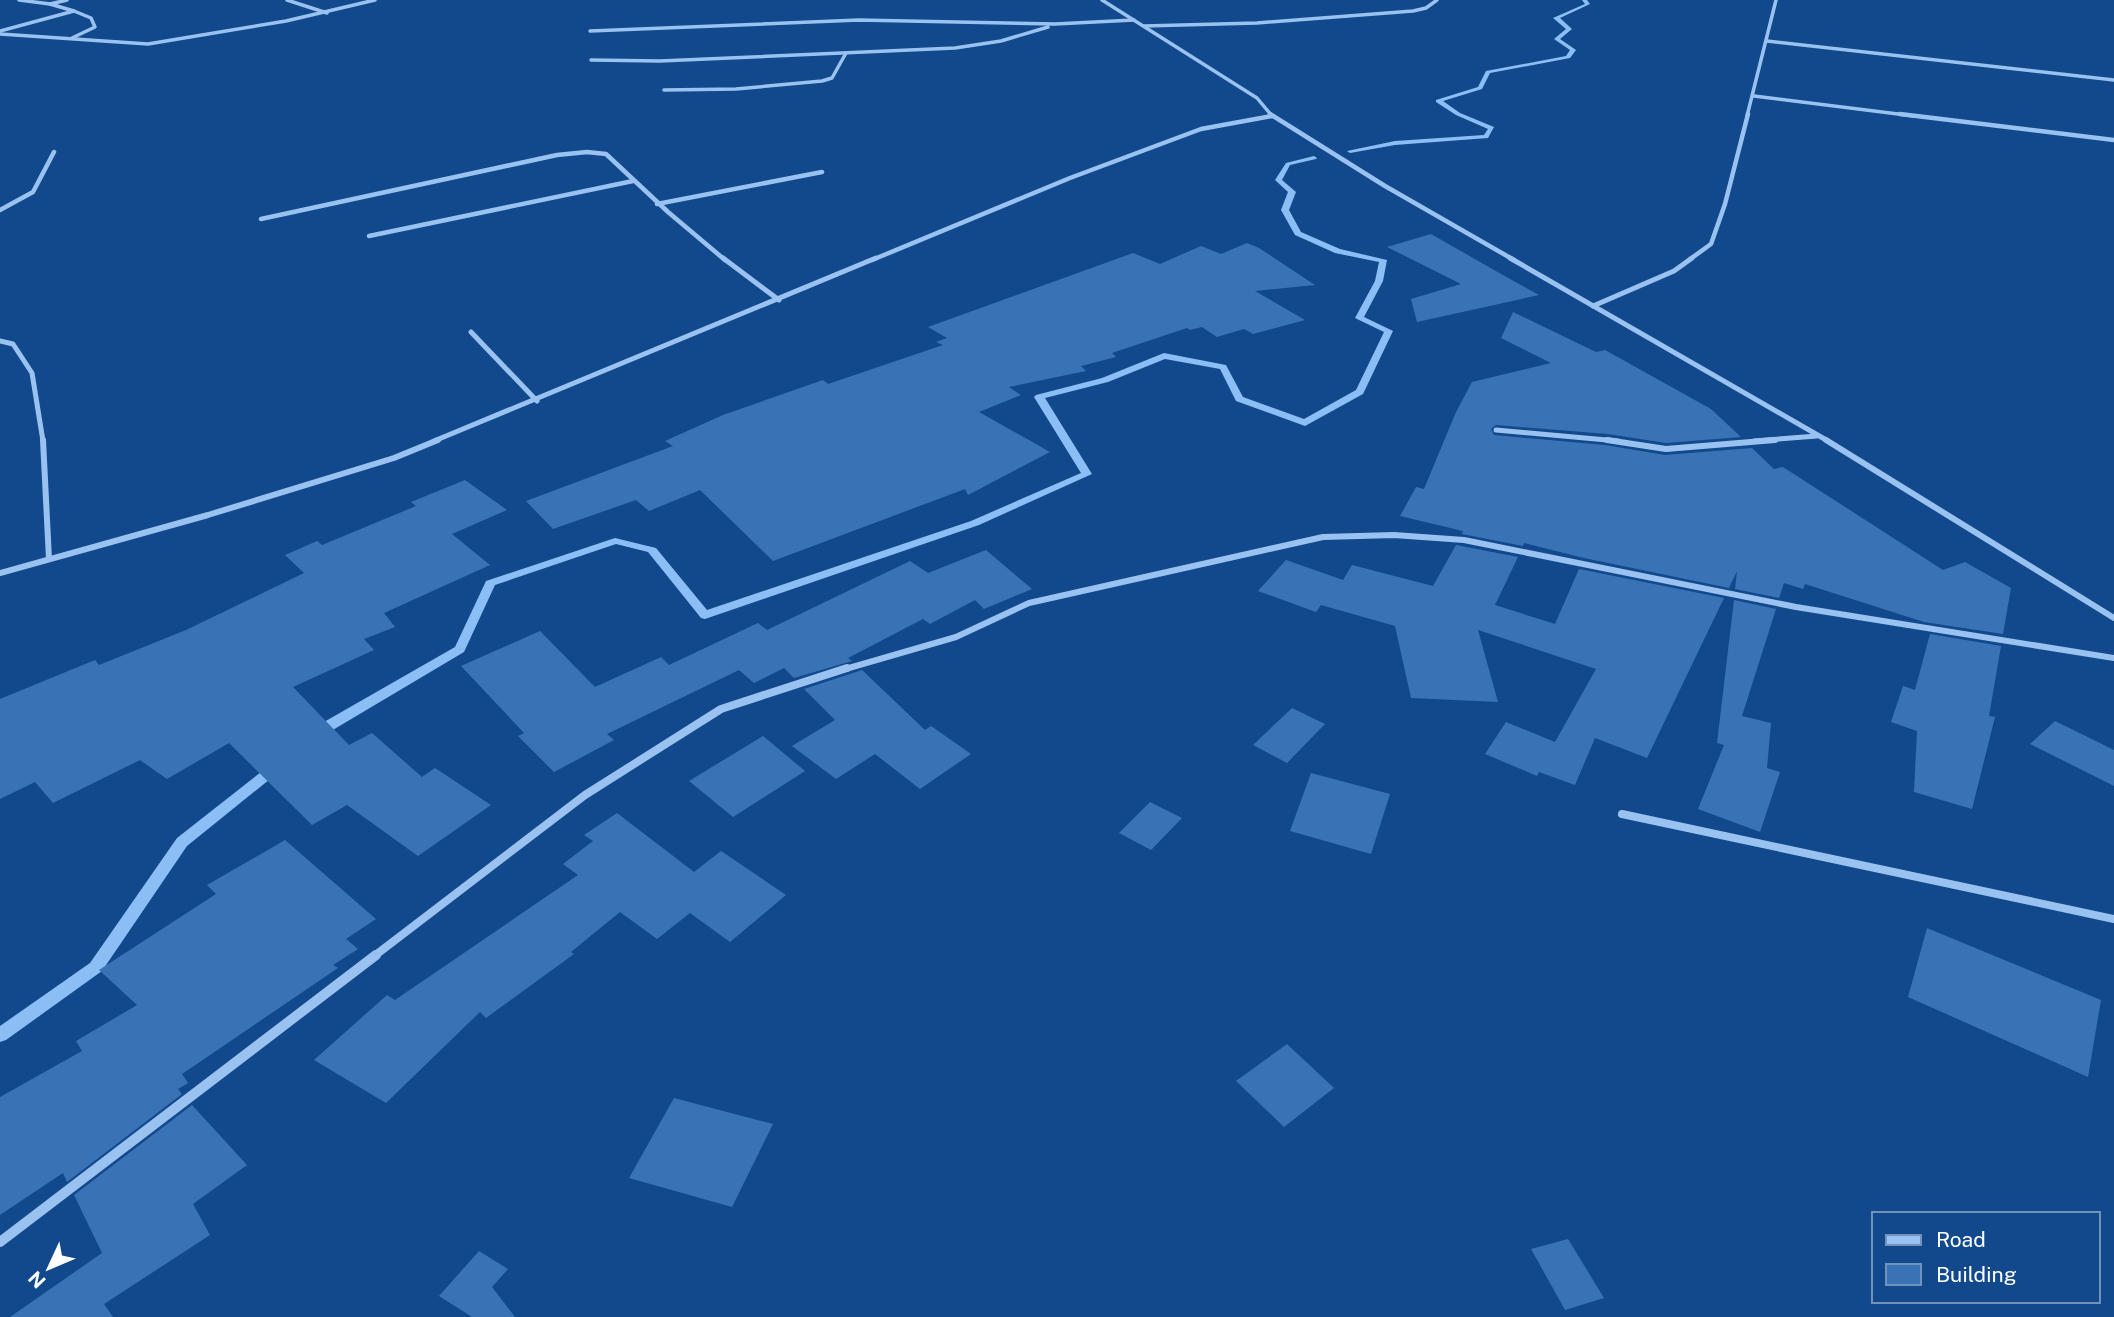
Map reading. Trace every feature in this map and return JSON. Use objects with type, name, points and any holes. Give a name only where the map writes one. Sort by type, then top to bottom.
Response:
[{"type":"street","points":[[19,0],[50,4],[93,19],[95,27],[72,38]]},
{"type":"street","points":[[50,4],[67,0]]},
{"type":"street","points":[[287,0],[327,13]]},
{"type":"street","points":[[0,32],[148,44],[327,13],[375,0]]},
{"type":"street","points":[[1102,0],[1256,98],[1272,116],[1385,186],[1818,435],[2114,618]]},
{"type":"street","points":[[1143,26],[1257,23],[1413,11],[1426,8],[1437,0]]},
{"type":"street","points":[[1593,306],[1674,271],[1710,244],[1725,204],[1776,0]]},
{"type":"street","points":[[0,32],[74,11]]},
{"type":"street","points":[[590,31],[859,20],[1055,24],[1135,20]]},
{"type":"street","points":[[591,60],[660,61],[981,46],[1055,24]]},
{"type":"street","points":[[1767,41],[2114,80]]},
{"type":"street","points":[[664,90],[736,89],[822,81],[832,78],[846,53]]},
{"type":"street","points":[[1754,96],[2114,140]]},
{"type":"street","points":[[0,573],[382,462],[537,401],[1070,178],[1182,135],[1272,116]]},
{"type":"street","points":[[0,210],[32,196],[38,189],[47,160],[54,152]]},
{"type":"street","points":[[261,219],[579,152],[606,155],[657,204],[721,259],[779,300]]},
{"type":"street","points":[[657,204],[822,172]]},
{"type":"street","points":[[369,236],[633,181]]},
{"type":"street","points":[[471,332],[537,401]]},
{"type":"street","points":[[0,341],[13,344],[32,373],[43,432],[49,559]]},
{"type":"street","points":[[1496,430],[1590,437],[1666,449],[1818,435]]},
{"type":"street","points":[[0,1241],[585,794],[720,709],[956,637],[1029,603],[1322,537],[1394,534],[1464,540],[1796,607],[2114,658]]},
{"type":"street","points":[[1622,814],[2114,919]]},
{"type":"building","points":[[1431,234],[1539,295],[1417,322],[1411,299],[1461,284],[1387,247]]},
{"type":"building","points":[[1247,243],[1315,285],[1255,291],[1305,320],[1253,334],[1244,329],[1217,337],[1202,327],[1190,330],[1187,328],[1112,353],[1116,357],[1081,366],[1086,371],[1009,387],[1021,395],[979,412],[1050,452],[968,495],[965,489],[773,561],[700,490],[649,511],[636,500],[553,529],[526,501],[673,446],[665,441],[723,415],[823,380],[828,384],[943,345],[936,342],[947,338],[928,327],[1133,253],[1160,264],[1201,246],[1221,254]]},
{"type":"building","points":[[1513,312],[1596,352],[1605,350],[1711,409],[1741,437],[1666,443],[1608,434],[1496,425],[1491,429],[1494,435],[1605,445],[1665,455],[1752,448],[1774,469],[1783,467],[1943,570],[1965,562],[2011,588],[2003,634],[1924,622],[1805,584],[1803,589],[1784,583],[1779,598],[1735,589],[1737,571],[1729,588],[1524,543],[1523,546],[1462,534],[1463,531],[1400,516],[1416,487],[1424,489],[1456,412],[1472,382],[1551,363],[1501,338]]},
{"type":"building","points":[[465,480],[507,510],[452,534],[490,565],[384,613],[395,627],[364,639],[374,650],[293,687],[349,745],[372,733],[422,777],[435,768],[491,805],[418,856],[347,805],[312,825],[229,743],[167,779],[140,760],[53,803],[35,782],[0,799],[0,699],[95,660],[99,665],[186,630],[304,573],[285,555],[317,541],[322,545],[416,506],[411,502]]},
{"type":"building","points":[[1456,545],[1518,557],[1495,605],[1555,624],[1579,569],[1724,598],[1647,758],[1595,738],[1575,785],[1539,772],[1537,776],[1485,754],[1506,722],[1555,742],[1596,669],[1478,630],[1498,702],[1411,698],[1395,626],[1321,605],[1316,612],[1258,591],[1286,560],[1343,580],[1352,565],[1433,586]]},
{"type":"building","points":[[986,550],[1032,589],[984,609],[975,600],[930,624],[923,619],[848,658],[852,661],[794,678],[784,668],[754,683],[739,670],[607,734],[614,740],[554,772],[518,736],[524,733],[461,666],[540,631],[595,687],[661,657],[669,665],[758,623],[767,630],[910,561],[928,573]]},
{"type":"building","points":[[1734,600],[1776,609],[1742,716],[1771,723],[1767,768],[1780,772],[1760,832],[1698,809],[1724,745],[1717,743]]},
{"type":"building","points":[[1930,634],[2001,646],[1989,716],[1995,717],[1972,809],[1914,792],[1917,731],[1891,722],[1903,686],[1915,690]]},
{"type":"building","points":[[862,670],[925,730],[931,726],[971,754],[920,789],[875,754],[836,779],[792,746],[835,720],[804,689]]},
{"type":"building","points":[[1292,708],[1325,724],[1287,763],[1253,745]]},
{"type":"building","points":[[2055,721],[2114,750],[2114,786],[2030,744]]},
{"type":"building","points":[[763,736],[805,771],[733,817],[689,781]]},
{"type":"building","points":[[1311,773],[1390,794],[1371,854],[1290,831]]},
{"type":"building","points":[[1150,802],[1182,818],[1151,850],[1119,833]]},
{"type":"building","points":[[617,813],[694,872],[721,851],[786,895],[730,942],[690,913],[657,939],[620,912],[571,952],[574,954],[486,1018],[480,1012],[386,1103],[314,1060],[387,995],[395,1000],[578,875],[563,864],[593,841],[584,835]]},
{"type":"building","points":[[285,840],[376,919],[346,939],[358,949],[333,965],[338,968],[182,1074],[188,1083],[178,1089],[182,1094],[67,1182],[63,1173],[0,1215],[0,1097],[82,1051],[76,1041],[137,1005],[99,970],[216,894],[207,885]]},
{"type":"building","points":[[1927,928],[2101,1000],[2088,1077],[1908,997]]},
{"type":"building","points":[[1287,1044],[1334,1088],[1284,1127],[1236,1081]]},
{"type":"building","points":[[674,1098],[773,1124],[732,1207],[629,1178]]},
{"type":"building","points":[[192,1105],[247,1165],[193,1204],[210,1235],[104,1304],[113,1317],[10,1317],[102,1253],[74,1195]]},
{"type":"building","points":[[1568,1239],[1604,1298],[1565,1310],[1531,1249]]},
{"type":"building","points":[[479,1251],[508,1269],[492,1287],[515,1317],[472,1317],[439,1296]]},
{"type":"waterway","points":[[1350,151],[1395,143],[1486,137],[1492,128],[1458,114],[1438,101],[1480,88],[1488,72],[1568,57],[1573,50],[1557,39],[1569,29],[1556,18],[1588,4],[1584,0]]},
{"type":"waterway","points":[[316,734],[460,649],[490,583],[615,541],[652,550],[705,615],[975,523],[1087,474],[1039,397],[1105,380],[1164,356],[1223,367],[1239,399],[1305,423],[1360,392],[1389,331],[1359,318],[1379,281],[1383,260],[1338,251],[1298,233],[1285,210],[1292,192],[1278,180],[1288,164],[1314,158]]},
{"type":"waterway","points":[[0,1035],[96,967],[182,842],[275,768]]}]
